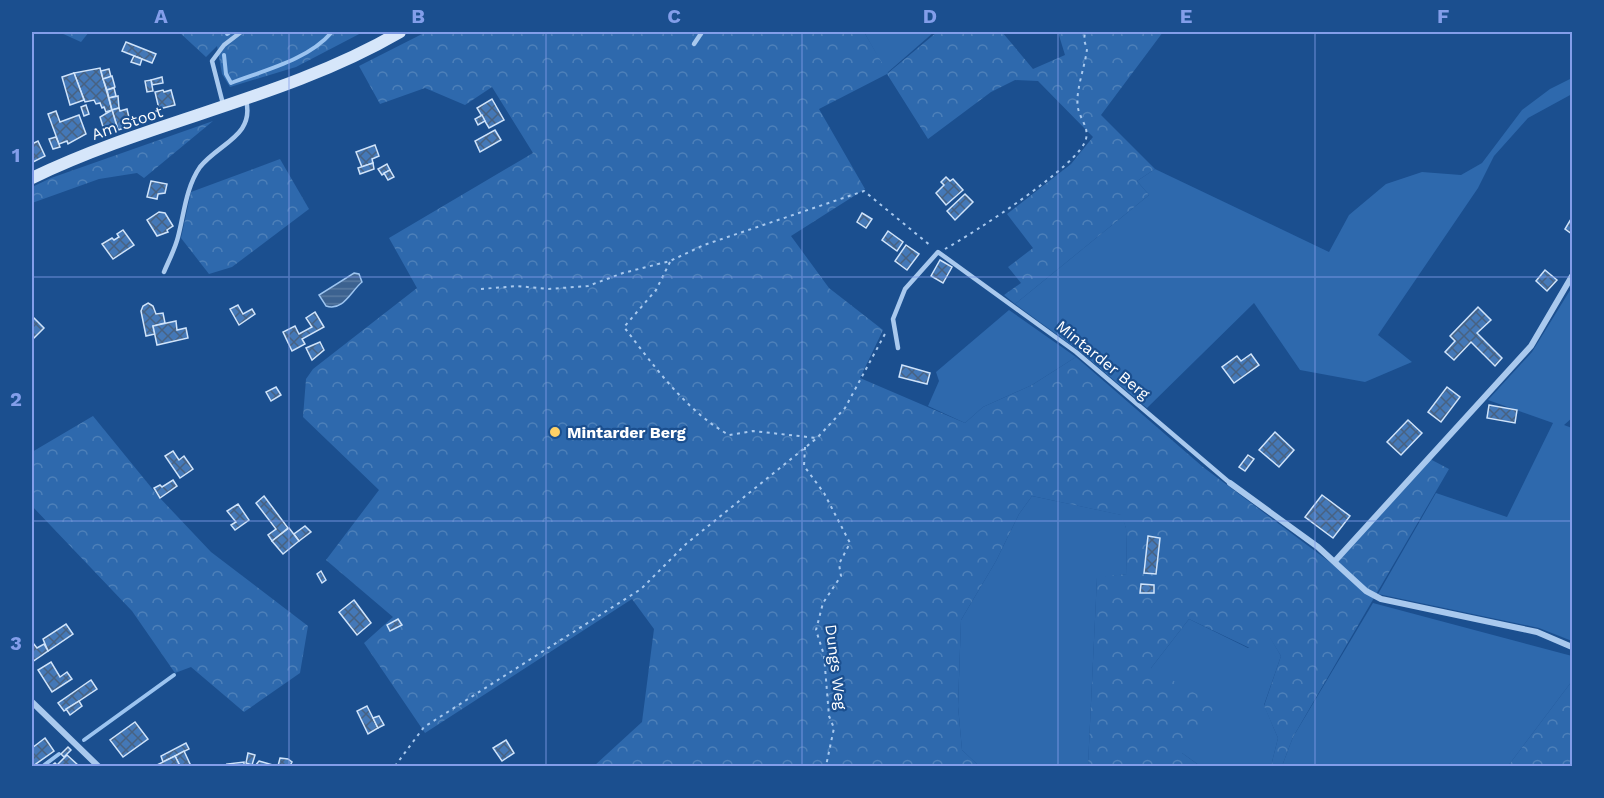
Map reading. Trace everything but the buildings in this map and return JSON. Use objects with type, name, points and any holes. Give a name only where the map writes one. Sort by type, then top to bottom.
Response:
[{"type":"street","name":"Am Stoot","points":[[32,178],[73,159],[315,75],[368,51],[400,32]]},
{"type":"street","points":[[1335,561],[1531,346],[1572,276]]},
{"type":"street","name":"Mintarder Berg","points":[[1230,483],[1335,561],[1366,591],[1381,599],[1537,632],[1572,646]]},
{"type":"street","points":[[32,702],[98,766]]},
{"type":"lane","points":[[165,272],[177,240],[190,187],[207,158],[243,129],[249,113],[235,103],[212,61],[216,52],[241,32]]},
{"type":"lane","points":[[694,44],[702,32]]},
{"type":"lane","points":[[898,348],[893,319],[905,289],[938,252]]},
{"type":"lane","name":"Mintarder Berg","points":[[938,252],[1076,352],[1230,483]]},
{"type":"path","points":[[481,289],[517,286],[548,289],[579,288],[670,261],[704,245],[864,191],[938,252],[980,229],[1069,162],[1083,146],[1087,130],[1078,106],[1087,49],[1084,40],[1085,32]]},
{"type":"path","points":[[670,261],[656,290],[624,327],[659,372],[712,426],[729,435],[753,431],[817,438]]},
{"type":"path","points":[[395,766],[424,727],[641,589],[686,544],[817,438],[845,408],[893,319]]},
{"type":"path","name":"Dungs Weg","points":[[805,447],[804,466],[824,493],[849,543],[839,564],[841,576],[822,603],[817,620],[816,630],[824,656],[829,716],[834,728],[826,766]]},
{"type":"green space","points":[[59,32],[89,32],[81,42]]},
{"type":"green space","points":[[179,32],[363,32],[296,67],[230,87],[222,74],[217,46],[206,57]]},
{"type":"green space","points":[[426,32],[864,32],[888,73],[937,32],[1002,32],[1033,69],[1065,55],[1058,32],[1163,32],[1101,115],[1155,169],[1137,181],[1149,195],[1015,304],[1004,295],[1021,283],[1008,267],[1033,248],[1007,214],[1071,164],[1093,137],[1038,81],[1015,80],[991,92],[928,139],[887,74],[819,109],[865,189],[791,236],[829,288],[883,330],[860,378],[965,423],[983,407],[1032,385],[1076,357],[1203,467],[1335,566],[1346,549],[1430,459],[1449,469],[1293,737],[1282,766],[1271,766],[1278,738],[1264,706],[1281,656],[1270,638],[1256,651],[1189,619],[1151,668],[1216,705],[1182,753],[1200,766],[1088,766],[1097,577],[1127,574],[1126,528],[1121,515],[1032,496],[1019,514],[996,561],[961,620],[958,706],[962,750],[979,766],[594,766],[642,722],[654,629],[632,599],[425,733],[364,643],[393,617],[326,560],[379,490],[303,417],[306,379],[313,369],[417,288],[389,238],[533,153],[492,87],[465,105],[425,88],[380,104],[359,66]]},
{"type":"green space","points":[[864,32],[934,32],[887,73]]},
{"type":"green space","points":[[1572,78],[1572,94],[1528,118],[1494,156],[1478,188],[1378,335],[1412,362],[1365,382],[1300,370],[1254,303],[1147,408],[1078,350],[1015,304],[1149,195],[1137,181],[1155,169],[1329,252],[1349,215],[1386,184],[1422,172],[1461,175],[1482,163],[1522,110],[1550,89]]},
{"type":"green space","points":[[213,121],[144,178],[137,173],[99,179],[32,203],[32,187],[51,178]]},
{"type":"green space","points":[[280,159],[309,209],[232,267],[209,274],[181,238],[191,192]]},
{"type":"green space","points":[[1572,287],[1572,418],[1564,425],[1572,428],[1572,641],[1539,628],[1378,594],[1436,493],[1507,517],[1553,423],[1488,400],[1532,352]]},
{"type":"green space","points":[[1009,310],[1076,357],[1032,385],[983,407],[965,423],[928,406],[939,381],[936,372]]},
{"type":"green space","points":[[93,416],[159,497],[211,552],[308,626],[300,673],[244,712],[191,667],[175,673],[132,611],[32,506],[32,452]]},
{"type":"green space","points":[[1032,496],[1122,515],[1126,528],[1127,574],[1097,578],[1088,766],[979,766],[962,750],[958,706],[961,620],[996,561],[1019,514]]},
{"type":"green space","points":[[1373,603],[1572,656],[1572,681],[1508,766],[1282,766],[1293,737]]},
{"type":"green space","points":[[1189,619],[1248,648],[1270,637],[1281,656],[1264,705],[1278,738],[1271,766],[1200,766],[1182,753],[1151,668]]},
{"type":"green space","points":[[1572,681],[1572,766],[1508,766]]},
{"type":"shaded area","points":[[354,273],[359,274],[362,282],[342,303],[332,307],[326,306],[319,295]]},
{"type":"waterway","points":[[224,55],[226,74],[231,83],[298,57],[322,42],[332,32]]},
{"type":"waterway","points":[[84,740],[174,675]]},
{"type":"waterway","points":[[43,766],[59,754]]},
{"type":"place","name":"Mintarder Berg","points":[[555,432]]}]
